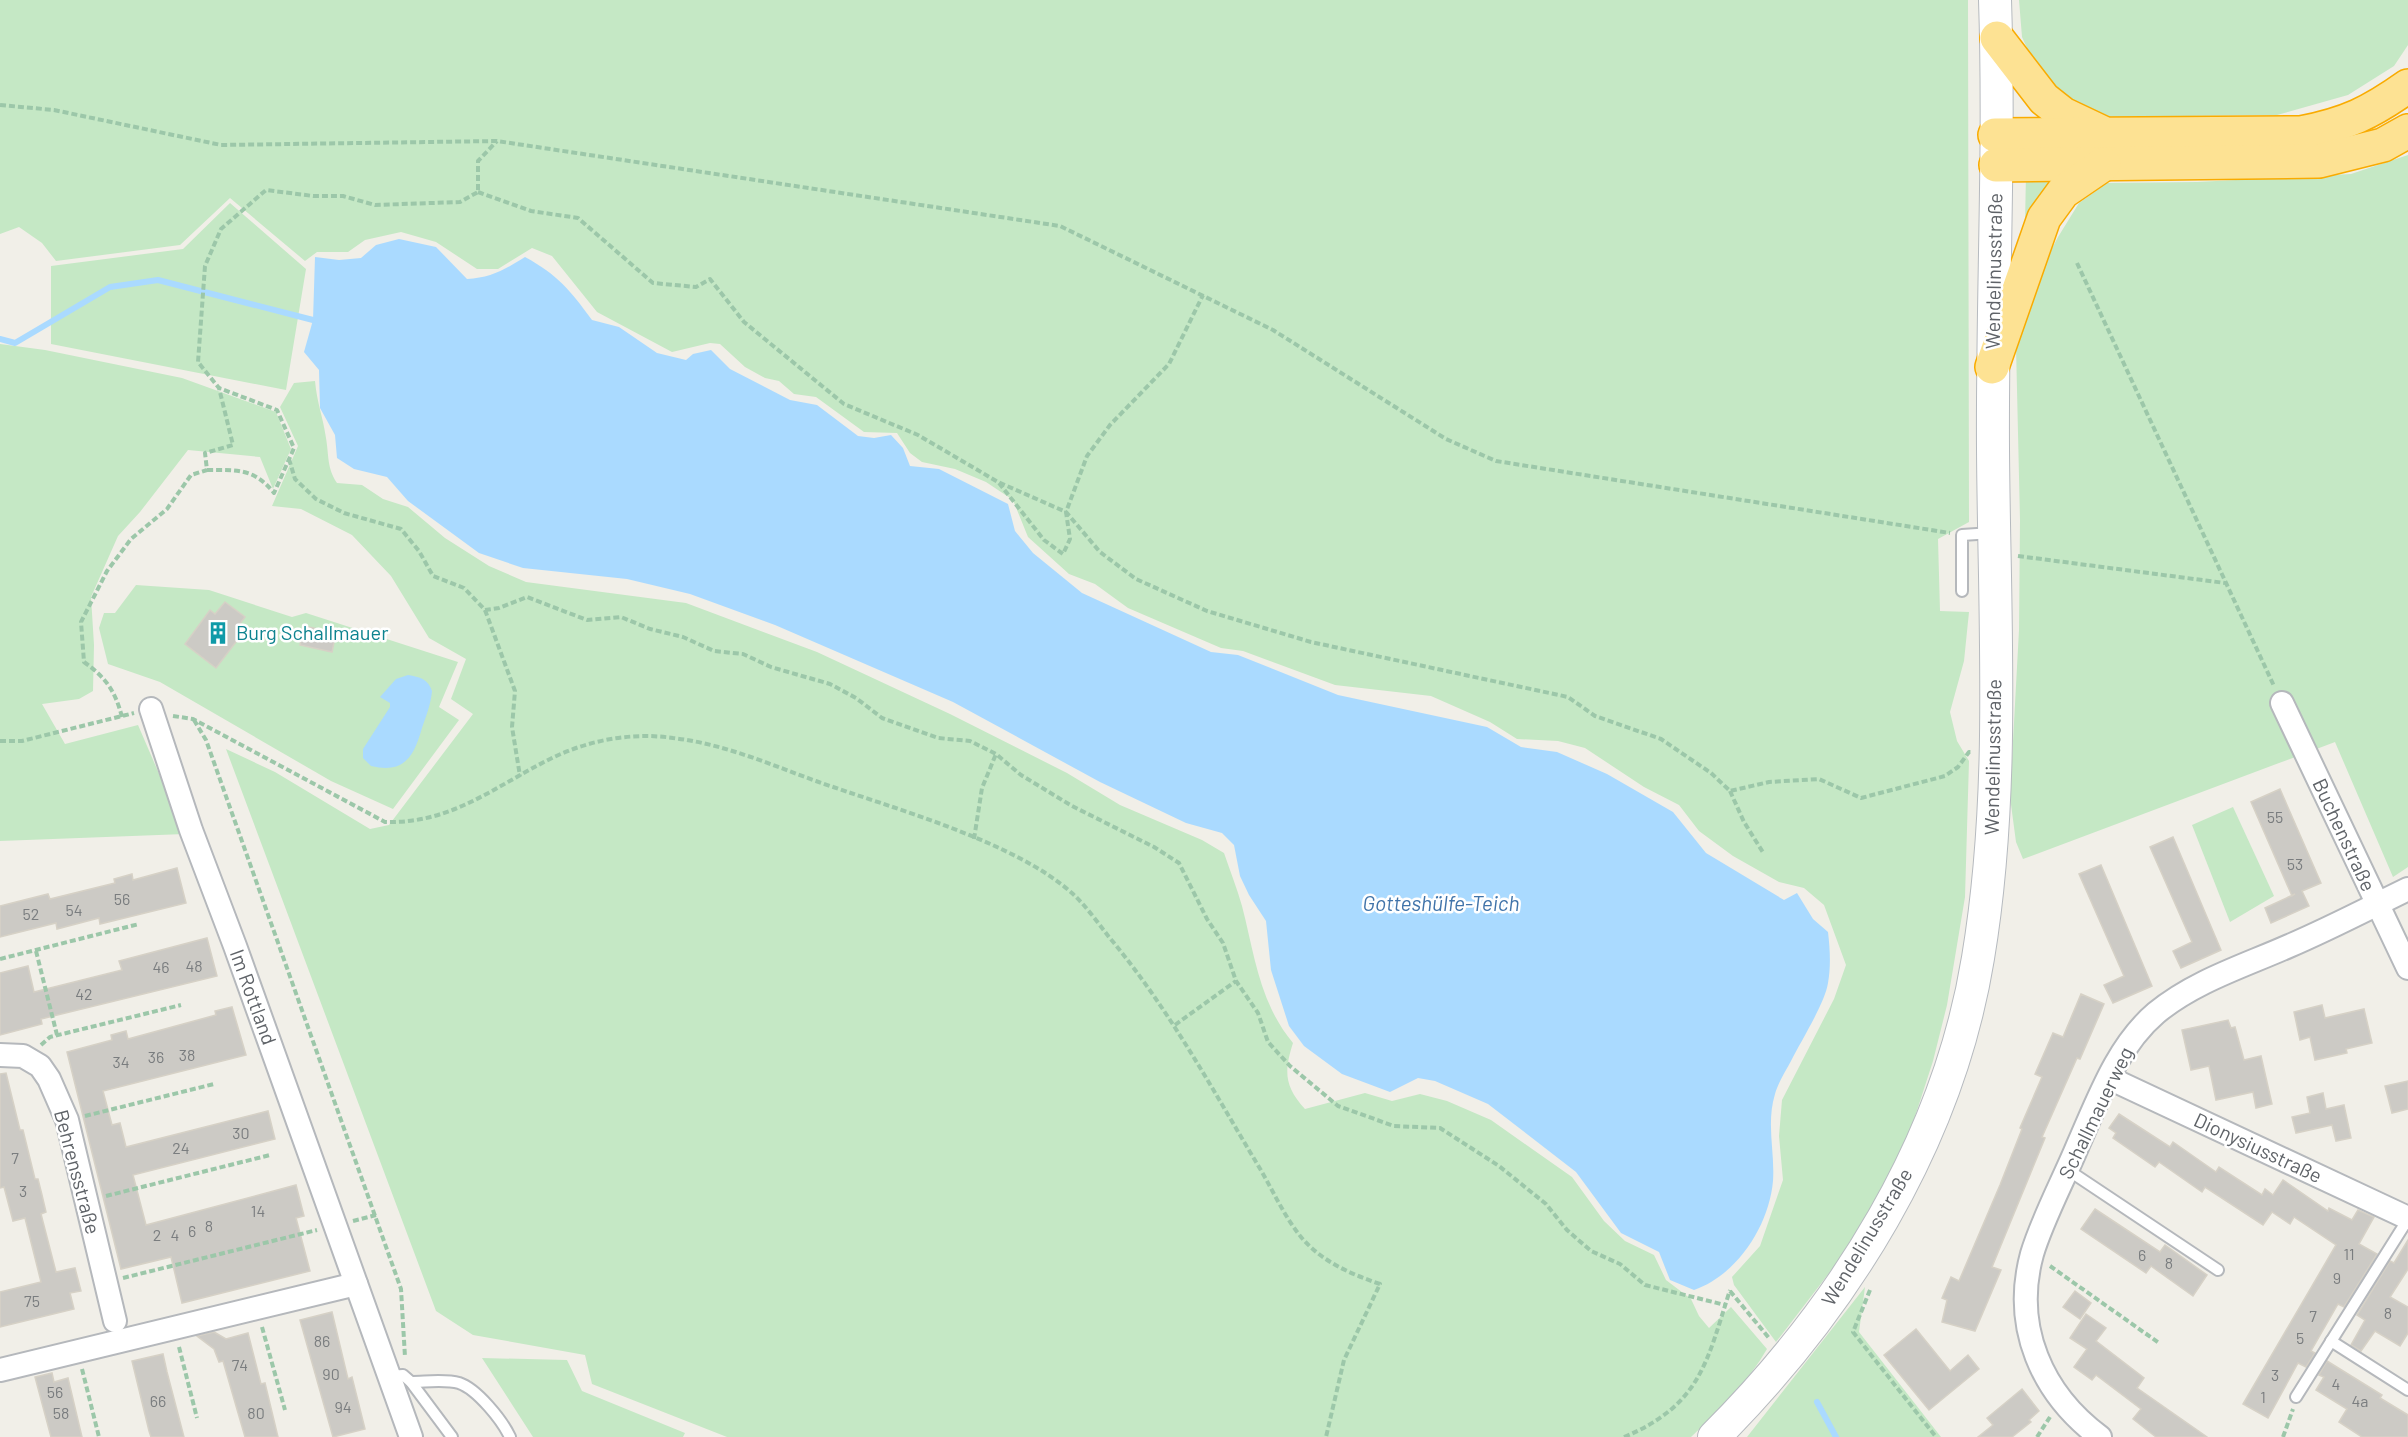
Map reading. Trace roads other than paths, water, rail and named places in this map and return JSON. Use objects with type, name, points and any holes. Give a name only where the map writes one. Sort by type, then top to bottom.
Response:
[{"type":"highway","points":[[1996,38],[2044,99],[2106,150]]},
{"type":"highway","points":[[1992,367],[2044,218],[2063,192],[2106,150],[2301,133],[2341,125],[2378,108],[2408,86]]},
{"type":"highway","points":[[1995,150],[2106,150],[2319,161],[2383,145],[2408,130]]},
{"type":"main road","name":"Wendelinusstraße","points":[[1714,1437],[1758,1393],[1806,1334],[1860,1257],[1897,1193],[1932,1122],[1961,1036],[1978,962],[1988,893],[1995,722],[1992,367],[1995,0]]},
{"type":"street","name":"Buchenstraße","points":[[2282,703],[2408,968]]},
{"type":"street","name":"Im Rottland","points":[[151,709],[191,830],[356,1284],[401,1378],[411,1437]]},
{"type":"street","name":"Schallmauerweg","points":[[2100,1437],[2061,1403],[2044,1375],[2031,1344],[2026,1295],[2032,1254],[2109,1078],[2130,1041],[2154,1015],[2174,1000],[2223,972],[2312,936],[2408,889]]},
{"type":"street","name":"Behrensstraße","points":[[10,1056],[39,1066],[49,1080],[67,1120],[105,1282],[120,1334]]},
{"type":"street","name":"Dionysiusstraße","points":[[2109,1078],[2408,1218]]},
{"type":"street","points":[[0,1370],[78,1351],[120,1334],[174,1328],[356,1284]]},
{"type":"lane","points":[[1962,591],[1962,535],[1994,532]]},
{"type":"lane","points":[[2068,1170],[2218,1270]]},
{"type":"lane","points":[[2296,1396],[2408,1218]]},
{"type":"lane","points":[[2331,1341],[2408,1390]]},
{"type":"lane","points":[[401,1378],[452,1437]]},
{"type":"lane","points":[[401,1378],[459,1383],[479,1397],[503,1423],[510,1437]]},
{"type":"water","name":"Gotteshülfe-Teich","points":[[399,239],[436,247],[467,279],[498,272],[525,257],[563,284],[592,320],[619,327],[657,353],[686,360],[693,354],[711,350],[730,369],[790,400],[817,405],[858,436],[874,438],[891,435],[903,448],[910,466],[939,469],[1008,504],[1015,531],[1033,553],[1082,593],[1211,652],[1238,655],[1338,695],[1487,727],[1521,747],[1557,752],[1607,774],[1673,812],[1706,853],[1784,900],[1797,893],[1813,919],[1828,932],[1829,977],[1818,1011],[1775,1094],[1771,1116],[1773,1181],[1770,1198],[1758,1231],[1748,1247],[1724,1273],[1694,1290],[1670,1280],[1659,1252],[1621,1233],[1576,1172],[1488,1104],[1435,1081],[1418,1078],[1390,1092],[1342,1074],[1304,1046],[1289,1026],[1271,970],[1266,921],[1240,876],[1234,845],[1222,833],[1186,823],[1100,782],[953,702],[775,625],[690,594],[627,579],[523,568],[479,553],[408,501],[387,477],[354,469],[337,458],[335,435],[320,408],[319,370],[304,352],[313,320],[315,257],[339,260],[361,258],[376,245]]},
{"type":"water","points":[[408,675],[423,679],[432,691],[431,701],[415,747],[400,765],[383,768],[371,766],[363,758],[363,749],[390,707],[390,703],[380,697],[396,679]]},
{"type":"waterway","points":[[0,339],[15,343],[110,287],[158,280],[313,320]]},
{"type":"waterway","points":[[1817,1402],[1836,1437]]},
{"type":"place","name":"Burg Schallmauer","points":[[218,633]]}]
